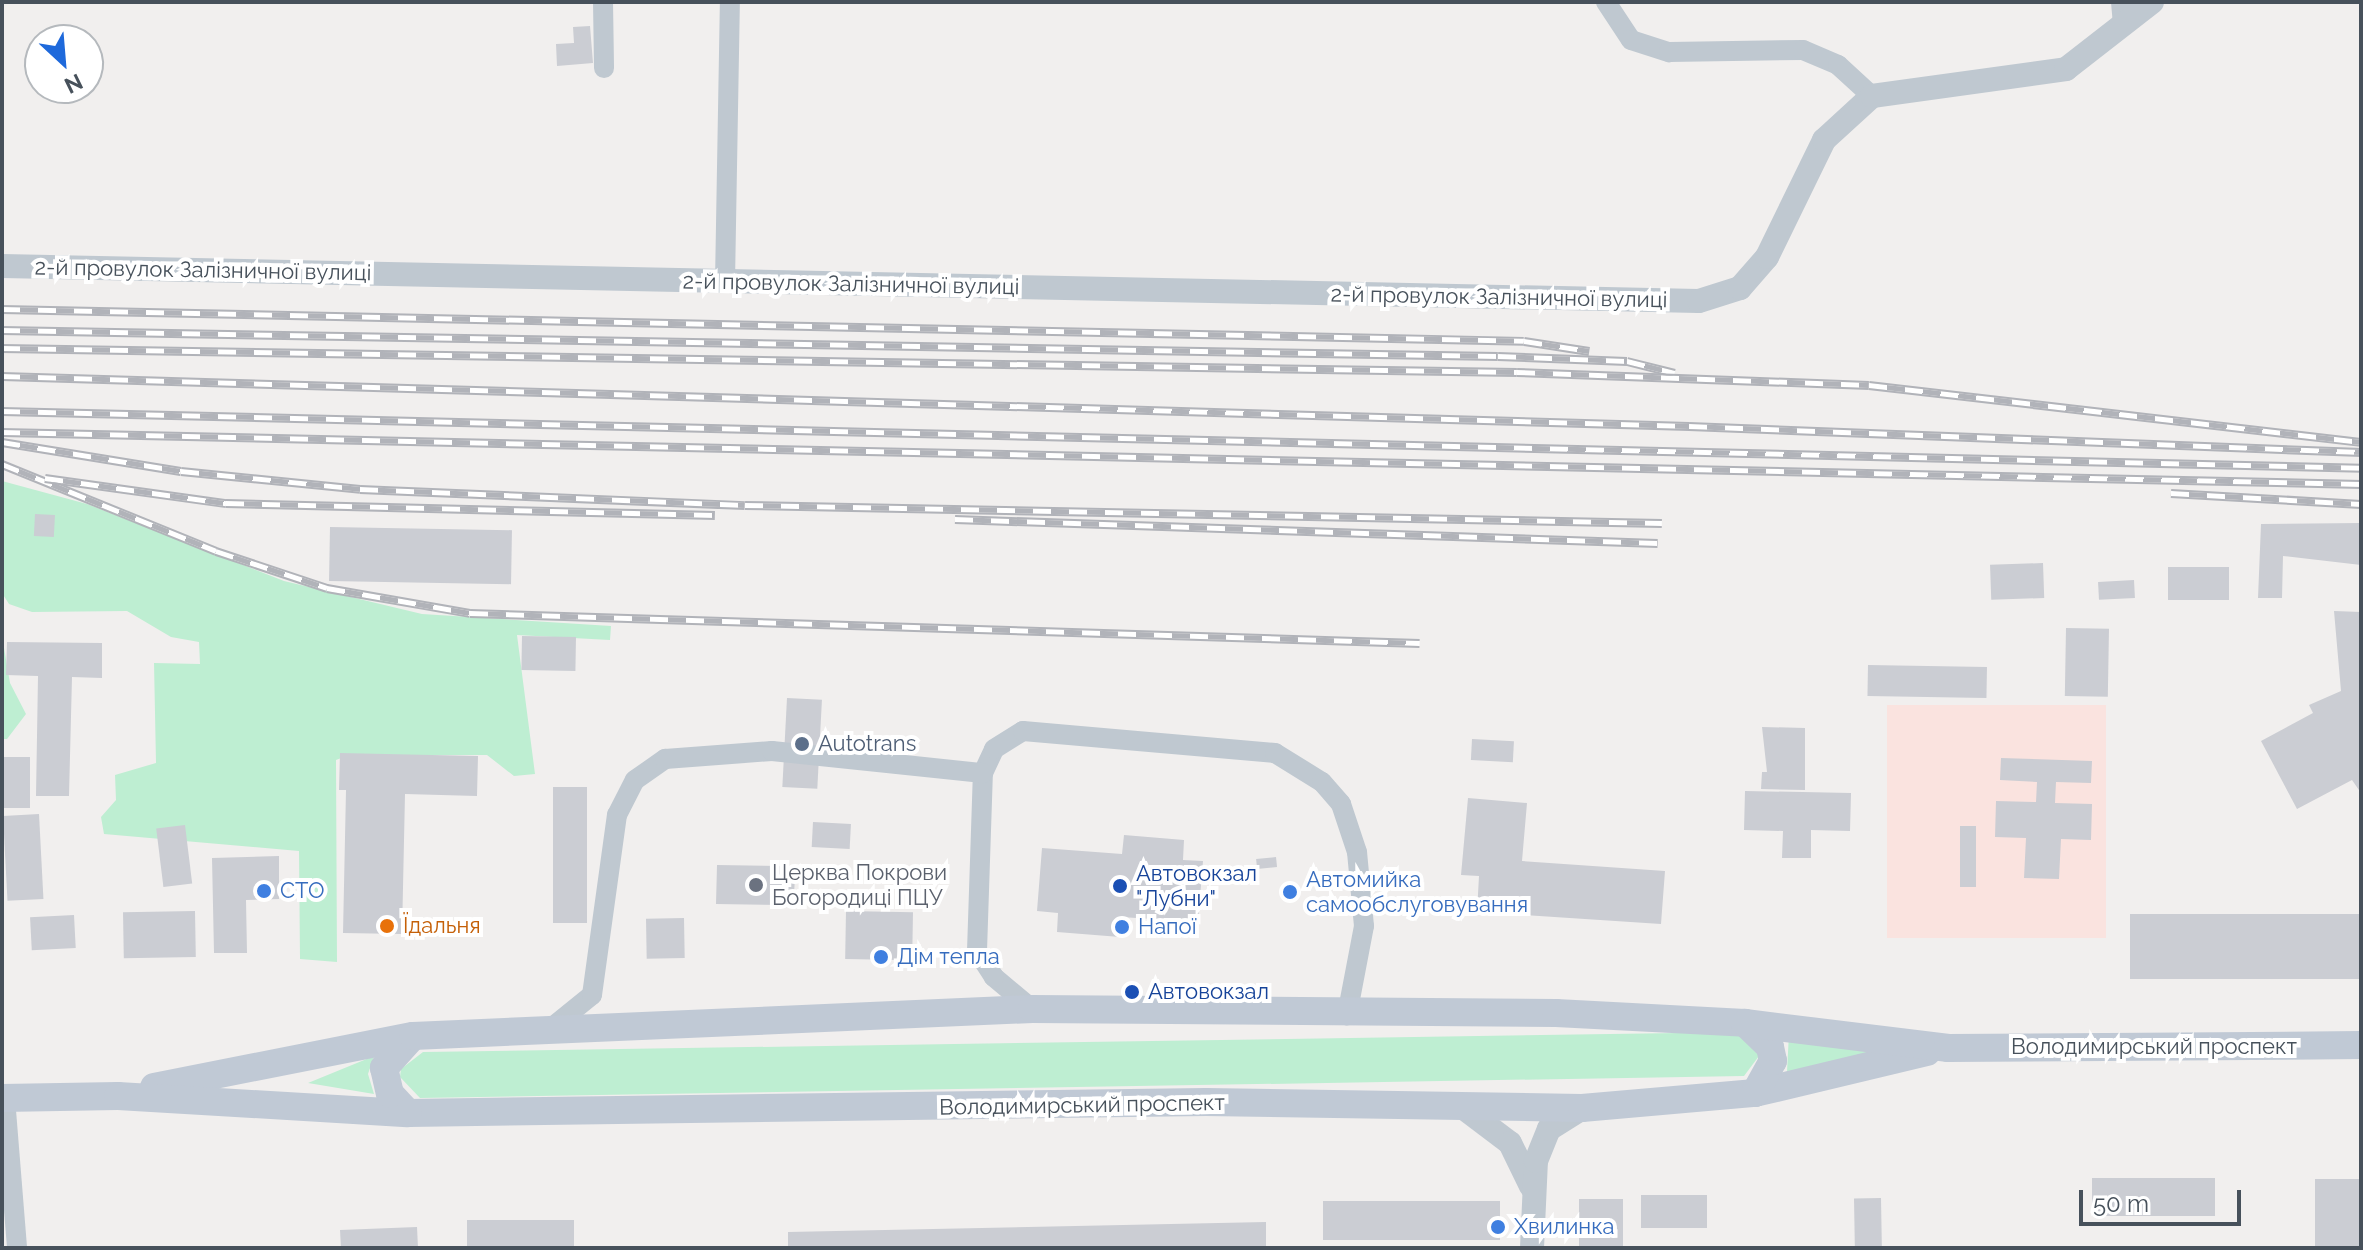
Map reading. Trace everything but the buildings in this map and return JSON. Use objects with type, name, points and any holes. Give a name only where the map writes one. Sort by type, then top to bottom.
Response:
[{"type":"main road","name":"Володимирський проспект","points":[[118,1096],[413,1036],[1032,1009],[1347,1015],[1556,1013],[1745,1023],[1948,1048],[2361,1045]]},
{"type":"main road","points":[[1745,1023],[1770,1047],[1773,1061],[1755,1093]]},
{"type":"main road","points":[[408,1113],[390,1094],[384,1068],[413,1036]]},
{"type":"main road","name":"Володимирський проспект","points":[[3,1098],[118,1096],[408,1113],[1206,1102],[1465,1109],[1582,1108],[1755,1093],[1948,1048]]},
{"type":"street","points":[[603,2],[604,68]]},
{"type":"street","points":[[725,282],[730,2]]},
{"type":"street","points":[[1606,2],[1631,40],[1669,52],[1803,50],[1838,65],[1872,96],[2066,69],[2094,52],[2122,12],[2152,2]]},
{"type":"street","name":"2-й провулок Залізничної вулиці","points":[[2,266],[1699,301],[1740,288],[1767,257],[1824,140],[1872,96]]},
{"type":"street","points":[[1032,1009],[994,977],[977,951],[983,773],[994,749],[1023,731],[1275,753],[1298,764],[1341,804],[1357,852],[1364,926],[1347,1015]]},
{"type":"street","points":[[546,1032],[592,995],[617,815],[635,780],[665,759],[772,751],[983,773]]},
{"type":"street","points":[[3,1098],[17,1248]]},
{"type":"street","points":[[1532,1248],[1532,1189],[1542,1145],[1549,1129],[1582,1108]]},
{"type":"street","points":[[1465,1109],[1510,1143],[1532,1189]]},
{"type":"street","points":[[1510,1143],[1542,1145]]},
{"type":"shaded area","points":[[1887,705],[2106,705],[2106,938],[1887,938]]},
{"type":"green space","points":[[2,481],[87,504],[284,581],[422,614],[611,626],[610,640],[517,635],[535,774],[514,776],[487,755],[349,755],[336,760],[337,962],[300,959],[299,851],[104,834],[101,817],[116,800],[115,775],[156,763],[154,663],[200,664],[199,642],[171,637],[127,611],[32,612],[9,604],[2,593]]},
{"type":"green space","points":[[2,636],[10,683],[26,714],[7,739],[2,739]]},
{"type":"green space","points":[[1747,1032],[1762,1052],[1744,1076],[420,1098],[400,1077],[401,1069],[423,1052]]},
{"type":"green space","points":[[1789,1033],[1877,1051],[1787,1072]]},
{"type":"green space","points":[[374,1056],[368,1074],[374,1094],[308,1083]]},
{"type":"railway","points":[[2,309],[1524,341],[1589,351]]},
{"type":"railway","points":[[2,330],[1498,356],[1627,361],[1675,373]]},
{"type":"railway","points":[[2,348],[1517,372],[1869,385],[2361,442]]},
{"type":"railway","points":[[2,376],[1689,426],[2361,452]]},
{"type":"railway","points":[[2,411],[2361,468]]},
{"type":"railway","points":[[2,432],[2361,484]]},
{"type":"railway","points":[[2,442],[181,471],[360,489],[745,505],[1662,523]]},
{"type":"railway","points":[[2,464],[216,551],[327,588],[470,613],[1420,643]]},
{"type":"railway","points":[[45,478],[226,503],[715,515]]},
{"type":"railway","points":[[2171,493],[2361,504]]},
{"type":"railway","points":[[955,519],[1658,543]]},
{"type":"place","name":"Autotrans","points":[[802,744]]},
{"type":"place","name":"Церква Покрови Богородиці ПЦУ","points":[[756,885]]},
{"type":"place","name":"Автовокзал \"Лубни\"","points":[[1120,886]]},
{"type":"place","name":"СТО","points":[[264,891]]},
{"type":"place","name":"Автомийка самообслуговування","points":[[1290,892]]},
{"type":"place","name":"Їдальня","points":[[387,926]]},
{"type":"place","name":"Напої","points":[[1122,927]]},
{"type":"place","name":"Дім тепла","points":[[881,957]]},
{"type":"place","name":"Автовокзал","points":[[1132,992]]},
{"type":"place","name":"Хвилинка","points":[[1498,1227]]}]
